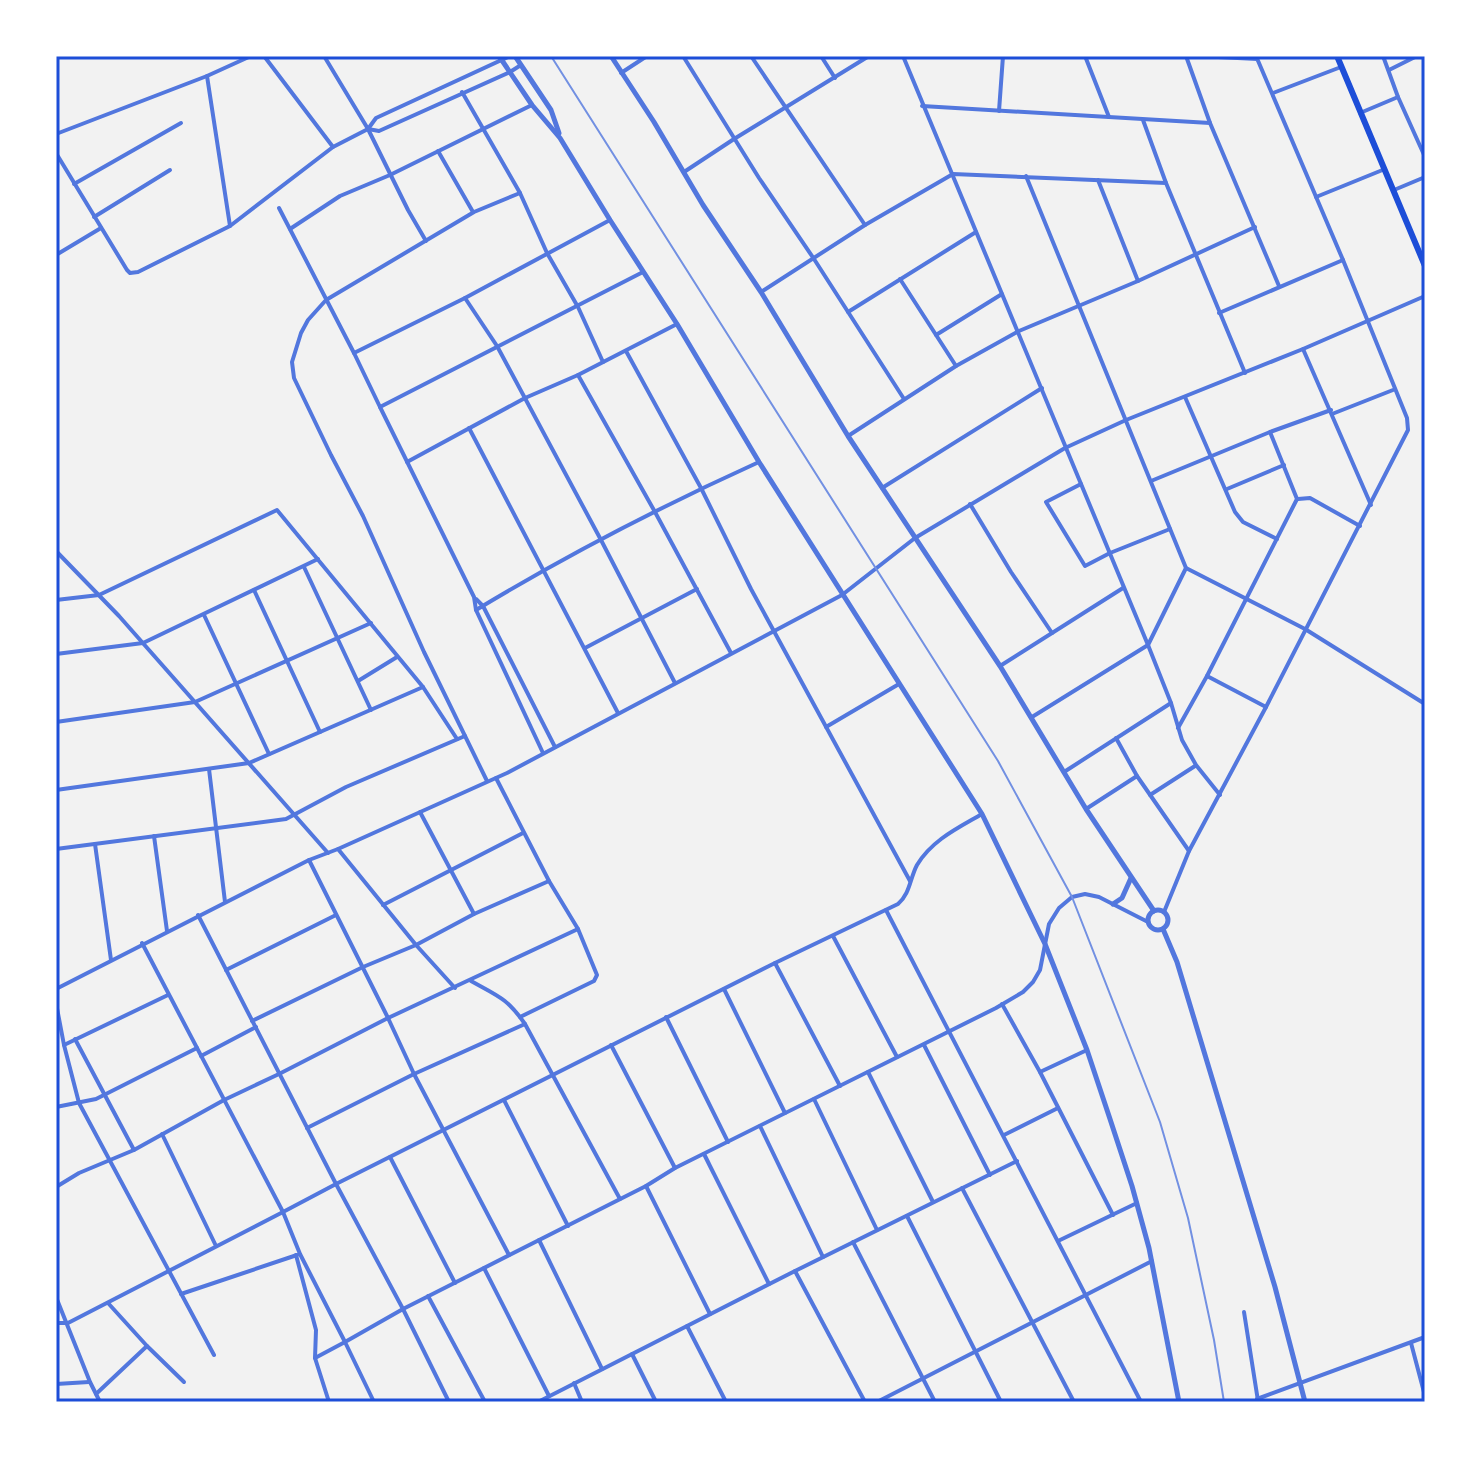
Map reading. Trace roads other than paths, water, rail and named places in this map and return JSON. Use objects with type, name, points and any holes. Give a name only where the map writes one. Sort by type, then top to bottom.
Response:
[{"type":"main road","points":[[1337,56],[1425,266]]},
{"type":"street","points":[[56,134],[251,56]]},
{"type":"street","points":[[264,56],[333,147]]},
{"type":"street","points":[[324,56],[368,129],[426,241]]},
{"type":"street","points":[[56,153],[127,270],[134,273],[230,226],[333,147],[368,129],[376,118],[501,58],[512,56],[521,65],[551,110],[560,138]]},
{"type":"street","points":[[611,56],[848,436],[1000,666],[1086,809],[1154,911],[1164,912]]},
{"type":"street","points":[[621,73],[647,56]]},
{"type":"street","points":[[683,56],[904,399]]},
{"type":"street","points":[[751,56],[865,225]]},
{"type":"street","points":[[821,56],[835,78]]},
{"type":"street","points":[[684,172],[869,56]]},
{"type":"street","points":[[903,56],[1148,645],[1182,740],[1196,765],[1220,795]]},
{"type":"street","points":[[999,111],[1003,56]]},
{"type":"street","points":[[1085,56],[1109,118]]},
{"type":"street","points":[[1186,56],[1210,123],[1279,286]]},
{"type":"street","points":[[1163,929],[1168,920],[1164,912],[1189,851],[1408,430],[1407,418],[1343,260],[1256,57],[1199,56]]},
{"type":"street","points":[[1383,56],[1425,157]]},
{"type":"street","points":[[1389,70],[1417,56]]},
{"type":"street","points":[[501,58],[532,105],[560,138],[842,595],[982,814],[1045,944],[1087,1050],[1137,1203],[1152,1261],[1179,1402]]},
{"type":"street","points":[[368,129],[379,131],[521,65]]},
{"type":"street","points":[[1273,93],[1341,67]]},
{"type":"street","points":[[207,76],[230,226]]},
{"type":"street","points":[[462,92],[520,193],[603,362]]},
{"type":"street","points":[[1360,113],[1398,97]]},
{"type":"street","points":[[290,229],[340,196],[390,175],[532,105]]},
{"type":"street","points":[[922,106],[1210,123]]},
{"type":"street","points":[[1143,120],[1245,373]]},
{"type":"street","points":[[74,184],[181,123]]},
{"type":"street","points":[[438,151],[474,212]]},
{"type":"street","points":[[1316,197],[1385,169]]},
{"type":"street","points":[[94,217],[170,170]]},
{"type":"street","points":[[761,292],[865,225],[953,174],[1166,183]]},
{"type":"street","points":[[1026,176],[1186,568],[1305,629],[1425,704]]},
{"type":"street","points":[[1394,190],[1425,177]]},
{"type":"street","points":[[1098,180],[1138,281]]},
{"type":"street","points":[[487,782],[363,516],[294,378],[292,362],[301,333],[326,300],[474,212],[520,193]]},
{"type":"street","points":[[279,208],[474,597],[476,610],[543,753]]},
{"type":"street","points":[[354,353],[610,220]]},
{"type":"street","points":[[848,436],[956,366],[1019,331],[1255,227]]},
{"type":"street","points":[[56,255],[101,228]]},
{"type":"street","points":[[848,312],[976,232]]},
{"type":"street","points":[[1219,313],[1343,260]]},
{"type":"street","points":[[380,407],[643,272]]},
{"type":"street","points":[[900,279],[956,366]]},
{"type":"street","points":[[936,335],[1002,294]]},
{"type":"street","points":[[56,989],[309,860],[496,778],[842,595],[915,538],[1065,448],[1425,296]]},
{"type":"street","points":[[465,298],[497,346],[675,683]]},
{"type":"street","points":[[407,462],[525,398],[578,375],[677,324]]},
{"type":"street","points":[[1303,349],[1371,505]]},
{"type":"street","points":[[626,351],[910,881]]},
{"type":"street","points":[[578,375],[731,653]]},
{"type":"street","points":[[882,488],[1042,388]]},
{"type":"street","points":[[1151,481],[1270,432],[1394,389]]},
{"type":"street","points":[[1185,397],[1239,517],[1277,539]]},
{"type":"street","points":[[469,428],[618,713]]},
{"type":"street","points":[[1178,728],[1297,499],[1270,432]]},
{"type":"street","points":[[476,610],[601,540],[759,462]]},
{"type":"street","points":[[1226,489],[1284,465]]},
{"type":"street","points":[[1081,484],[1046,502],[1085,566],[1170,529]]},
{"type":"street","points":[[1297,499],[1310,498],[1360,526]]},
{"type":"street","points":[[970,504],[1052,633]]},
{"type":"street","points":[[56,600],[99,595],[277,510],[423,687],[457,739]]},
{"type":"street","points":[[56,551],[143,643],[328,853]]},
{"type":"street","points":[[56,654],[143,643],[318,559]]},
{"type":"street","points":[[304,566],[371,710]]},
{"type":"street","points":[[1032,717],[1148,645],[1186,568]]},
{"type":"street","points":[[1000,666],[1124,588]]},
{"type":"street","points":[[585,648],[697,589]]},
{"type":"street","points":[[254,590],[320,732]]},
{"type":"street","points":[[474,597],[483,606],[555,747]]},
{"type":"street","points":[[204,614],[269,754]]},
{"type":"street","points":[[56,722],[195,702],[371,623]]},
{"type":"street","points":[[358,681],[398,657]]},
{"type":"street","points":[[1207,676],[1266,707]]},
{"type":"street","points":[[512,686],[521,681]]},
{"type":"street","points":[[826,727],[899,684]]},
{"type":"street","points":[[56,790],[249,763],[423,687]]},
{"type":"street","points":[[1064,772],[1171,703]]},
{"type":"street","points":[[56,849],[280,820],[346,787],[465,736]]},
{"type":"street","points":[[1116,738],[1137,776],[1189,851]]},
{"type":"street","points":[[1150,795],[1196,765]]},
{"type":"street","points":[[209,769],[225,902]]},
{"type":"street","points":[[1086,809],[1137,776]]},
{"type":"street","points":[[496,778],[549,881],[578,929],[597,975],[596,979],[520,1017]]},
{"type":"street","points":[[420,812],[474,914]]},
{"type":"street","points":[[56,1323],[68,1323],[444,1129],[903,901],[920,860],[928,850],[949,833],[982,814]]},
{"type":"street","points":[[383,905],[524,833]]},
{"type":"street","points":[[154,836],[167,931]]},
{"type":"street","points":[[95,844],[111,960]]},
{"type":"street","points":[[338,849],[455,988]]},
{"type":"street","points":[[309,860],[414,1074],[509,1255]]},
{"type":"street","points":[[1113,904],[1122,898],[1131,878]]},
{"type":"street","points":[[252,1021],[549,881]]},
{"type":"street","points":[[315,1358],[675,1168],[1023,992],[1040,970],[1049,924],[1072,897],[1092,895],[1148,922],[1154,929],[1163,929]]},
{"type":"street","points":[[886,910],[1141,1402]]},
{"type":"street","points":[[1148,922],[1154,911]]},
{"type":"street","points":[[198,915],[449,1402]]},
{"type":"street","points":[[226,970],[336,915]]},
{"type":"street","points":[[56,1187],[79,1173],[134,1150],[224,1100],[388,1018],[578,929]]},
{"type":"street","points":[[1163,929],[1177,962],[1271,1275],[1305,1402]]},
{"type":"street","points":[[833,936],[897,1057]]},
{"type":"street","points":[[142,943],[283,1212],[298,1255],[316,1330],[315,1358],[329,1402]]},
{"type":"street","points":[[775,963],[840,1086]]},
{"type":"street","points":[[471,981],[504,998],[525,1024],[620,1199]]},
{"type":"street","points":[[724,989],[785,1113]]},
{"type":"street","points":[[64,1045],[168,995]]},
{"type":"street","points":[[56,1003],[79,1103],[214,1355]]},
{"type":"street","points":[[1002,1004],[1113,1215]]},
{"type":"street","points":[[666,1017],[728,1142]]},
{"type":"street","points":[[307,1128],[414,1074],[525,1024]]},
{"type":"street","points":[[201,1056],[256,1027]]},
{"type":"street","points":[[75,1039],[134,1150]]},
{"type":"street","points":[[924,1044],[990,1175]]},
{"type":"street","points":[[611,1045],[675,1168]]},
{"type":"street","points":[[56,1107],[104,1095],[197,1048]]},
{"type":"street","points":[[1040,1072],[1087,1050]]},
{"type":"street","points":[[868,1072],[933,1203]]},
{"type":"street","points":[[504,1099],[568,1226]]},
{"type":"street","points":[[814,1099],[877,1230]]},
{"type":"street","points":[[1004,1135],[1058,1108]]},
{"type":"street","points":[[760,1126],[823,1257]]},
{"type":"street","points":[[162,1134],[216,1246]]},
{"type":"street","points":[[704,1154],[769,1284]]},
{"type":"street","points":[[390,1157],[455,1283]]},
{"type":"street","points":[[538,1402],[1017,1161]]},
{"type":"street","points":[[646,1186],[710,1314]]},
{"type":"street","points":[[962,1188],[1074,1402]]},
{"type":"street","points":[[1058,1241],[1137,1203]]},
{"type":"street","points":[[907,1216],[1001,1402]]},
{"type":"street","points":[[539,1240],[602,1369]]},
{"type":"street","points":[[853,1242],[935,1402]]},
{"type":"street","points":[[181,1294],[298,1255]]},
{"type":"street","points":[[298,1255],[374,1402]]},
{"type":"street","points":[[877,1402],[1152,1261]]},
{"type":"street","points":[[484,1268],[549,1396]]},
{"type":"street","points":[[795,1271],[865,1402]]},
{"type":"street","points":[[428,1296],[485,1402]]},
{"type":"street","points":[[56,1297],[100,1402]]},
{"type":"street","points":[[108,1303],[184,1382]]},
{"type":"street","points":[[1244,1312],[1258,1401],[1425,1337]]},
{"type":"street","points":[[687,1326],[726,1402]]},
{"type":"street","points":[[1411,1343],[1425,1396]]},
{"type":"street","points":[[96,1394],[147,1346]]},
{"type":"street","points":[[632,1354],[656,1402]]},
{"type":"street","points":[[56,1384],[90,1382]]},
{"type":"street","points":[[574,1383],[582,1402]]},
{"type":"railway","points":[[551,56],[998,761],[1072,897],[1160,1122],[1188,1218],[1224,1402]]}]
